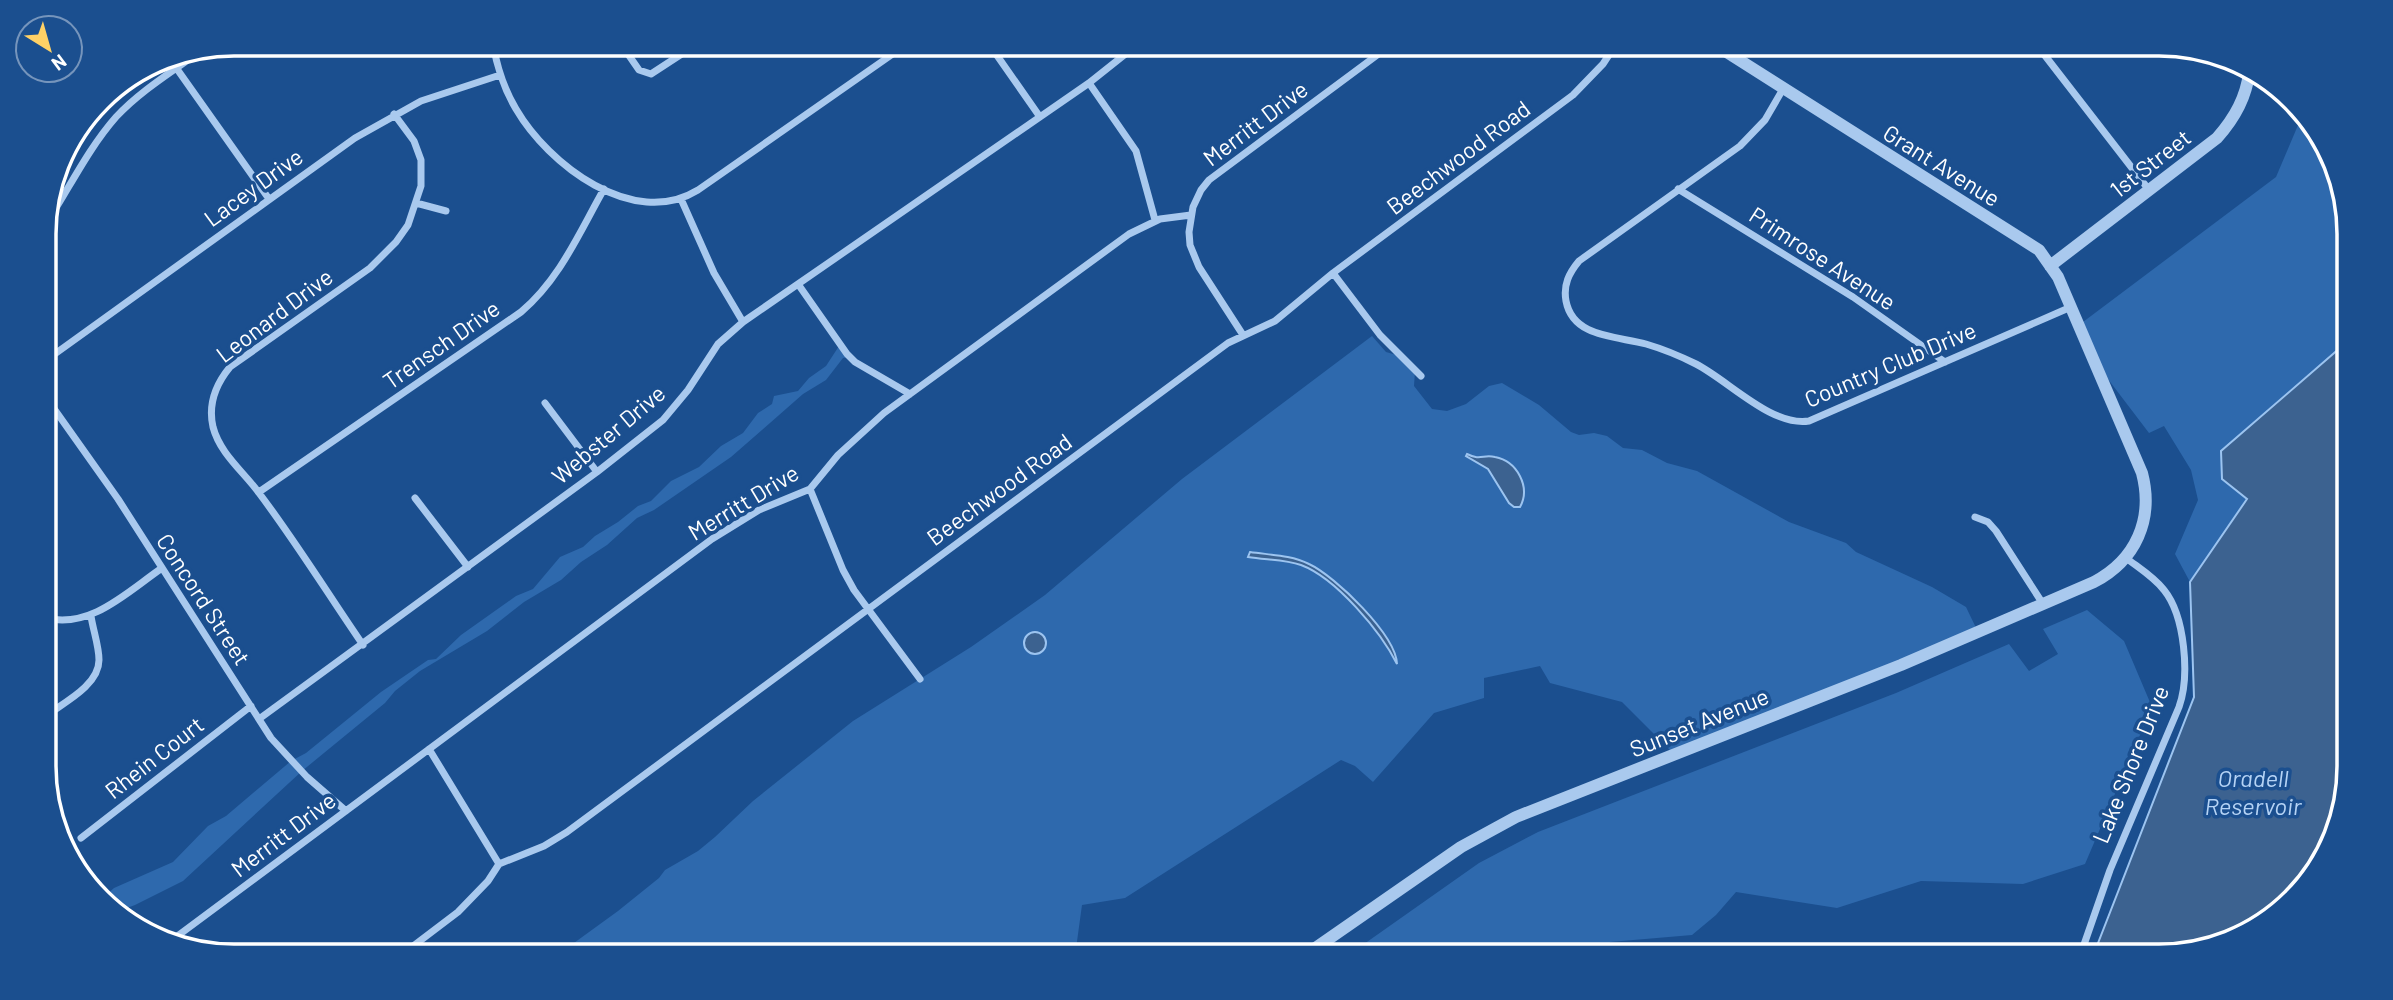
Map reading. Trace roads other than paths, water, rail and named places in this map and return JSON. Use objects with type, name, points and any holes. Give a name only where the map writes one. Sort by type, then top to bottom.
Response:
[{"type":"street","points":[[496,56],[500,75],[515,108],[544,147],[578,175],[604,189],[641,202],[656,203],[681,198],[698,190],[890,56]]},
{"type":"street","points":[[629,56],[639,70],[651,74],[679,56]]},
{"type":"street","points":[[997,56],[1040,117]]},
{"type":"street","name":"Webster Drive","points":[[259,719],[597,472],[663,420],[676,406],[718,344],[743,322],[1089,83],[1123,56]]},
{"type":"street","name":"Merritt Drive","points":[[178,935],[712,539],[759,510],[810,489],[860,433],[1129,234],[1155,220],[1191,215],[1195,200],[1209,180],[1376,56]]},
{"type":"street","name":"Beechwood Road","points":[[499,864],[533,851],[567,832],[1217,351],[1243,335],[1275,321],[1333,273],[1573,95],[1608,56]]},
{"type":"street","name":"Grant Avenue","points":[[1733,56],[2039,250],[2071,307],[2098,366],[2146,487],[2143,528],[2126,558]]},
{"type":"street","points":[[2045,56],[2149,190]]},
{"type":"street","points":[[59,203],[110,124],[129,105],[185,63]]},
{"type":"street","points":[[177,69],[269,199]]},
{"type":"street","name":"Lacey Drive","points":[[56,353],[355,138],[394,114],[449,90],[500,75]]},
{"type":"street","name":"1st Street","points":[[2050,266],[2217,138],[2243,99],[2247,80]]},
{"type":"street","points":[[1089,83],[1136,151],[1155,220]]},
{"type":"street","name":"Country Club Drive","points":[[1783,89],[1765,120],[1740,146],[1579,261],[1572,269],[1566,285],[1567,305],[1576,322],[1601,335],[1671,353],[1708,372],[1778,417],[1796,422],[1810,421],[2071,307]]},
{"type":"street","name":"Leonard Drive","points":[[363,645],[259,492],[223,449],[216,437],[212,411],[216,388],[238,360],[370,268],[384,256],[408,225],[421,186],[421,160],[414,141],[394,114]]},
{"type":"street","name":"Trensch Drive","points":[[259,492],[535,300],[552,282],[604,189]]},
{"type":"street","name":"Primrose Avenue","points":[[1678,189],[1853,297],[1945,362]]},
{"type":"street","points":[[681,198],[714,273],[743,322]]},
{"type":"street","points":[[416,203],[446,212]]},
{"type":"street","points":[[1191,215],[1189,232],[1194,256],[1243,335]]},
{"type":"street","points":[[1333,273],[1380,335],[1421,376]]},
{"type":"street","points":[[798,284],[850,357],[910,394]]},
{"type":"street","points":[[545,403],[597,472]]},
{"type":"street","name":"Concord Street","points":[[56,412],[118,499],[259,719],[287,756],[345,811]]},
{"type":"street","points":[[810,489],[844,570],[868,610],[920,679]]},
{"type":"street","points":[[415,498],[468,567]]},
{"type":"street","points":[[1975,517],[1988,522],[1996,531],[2043,604]]},
{"type":"street","name":"Sunset Avenue","points":[[1321,944],[1461,847],[1516,817],[1900,665],[2106,576],[2126,558]]},
{"type":"street","name":"Lake Shore Drive","points":[[2084,944],[2110,870],[2179,707],[2185,686],[2186,673],[2179,624],[2172,602],[2157,583],[2126,558]]},
{"type":"street","points":[[56,620],[66,621],[91,615],[162,568]]},
{"type":"street","points":[[56,708],[87,685],[97,670],[99,660],[91,615]]},
{"type":"street","name":"Rhein Court","points":[[81,838],[251,706]]},
{"type":"street","points":[[416,944],[458,912],[480,890],[499,864],[429,749]]},
{"type":"water","name":"Oradell Reservoir","points":[[2337,351],[2337,766],[2334,801],[2319,845],[2300,875],[2268,907],[2248,920],[2216,935],[2194,941],[2171,944],[2098,944],[2194,697],[2190,582],[2247,499],[2222,479],[2221,451]]},
{"type":"water","points":[[1466,456],[1503,459],[1515,469],[1523,483],[1520,507],[1509,503],[1488,469]]},
{"type":"water","points":[[1250,552],[1302,561],[1334,581],[1376,623],[1394,652],[1397,664],[1369,622],[1329,581],[1301,565],[1248,557]]},
{"type":"water","points":[[1031,632],[1039,632],[1046,639],[1046,647],[1039,654],[1031,654],[1024,647],[1024,639]]}]
